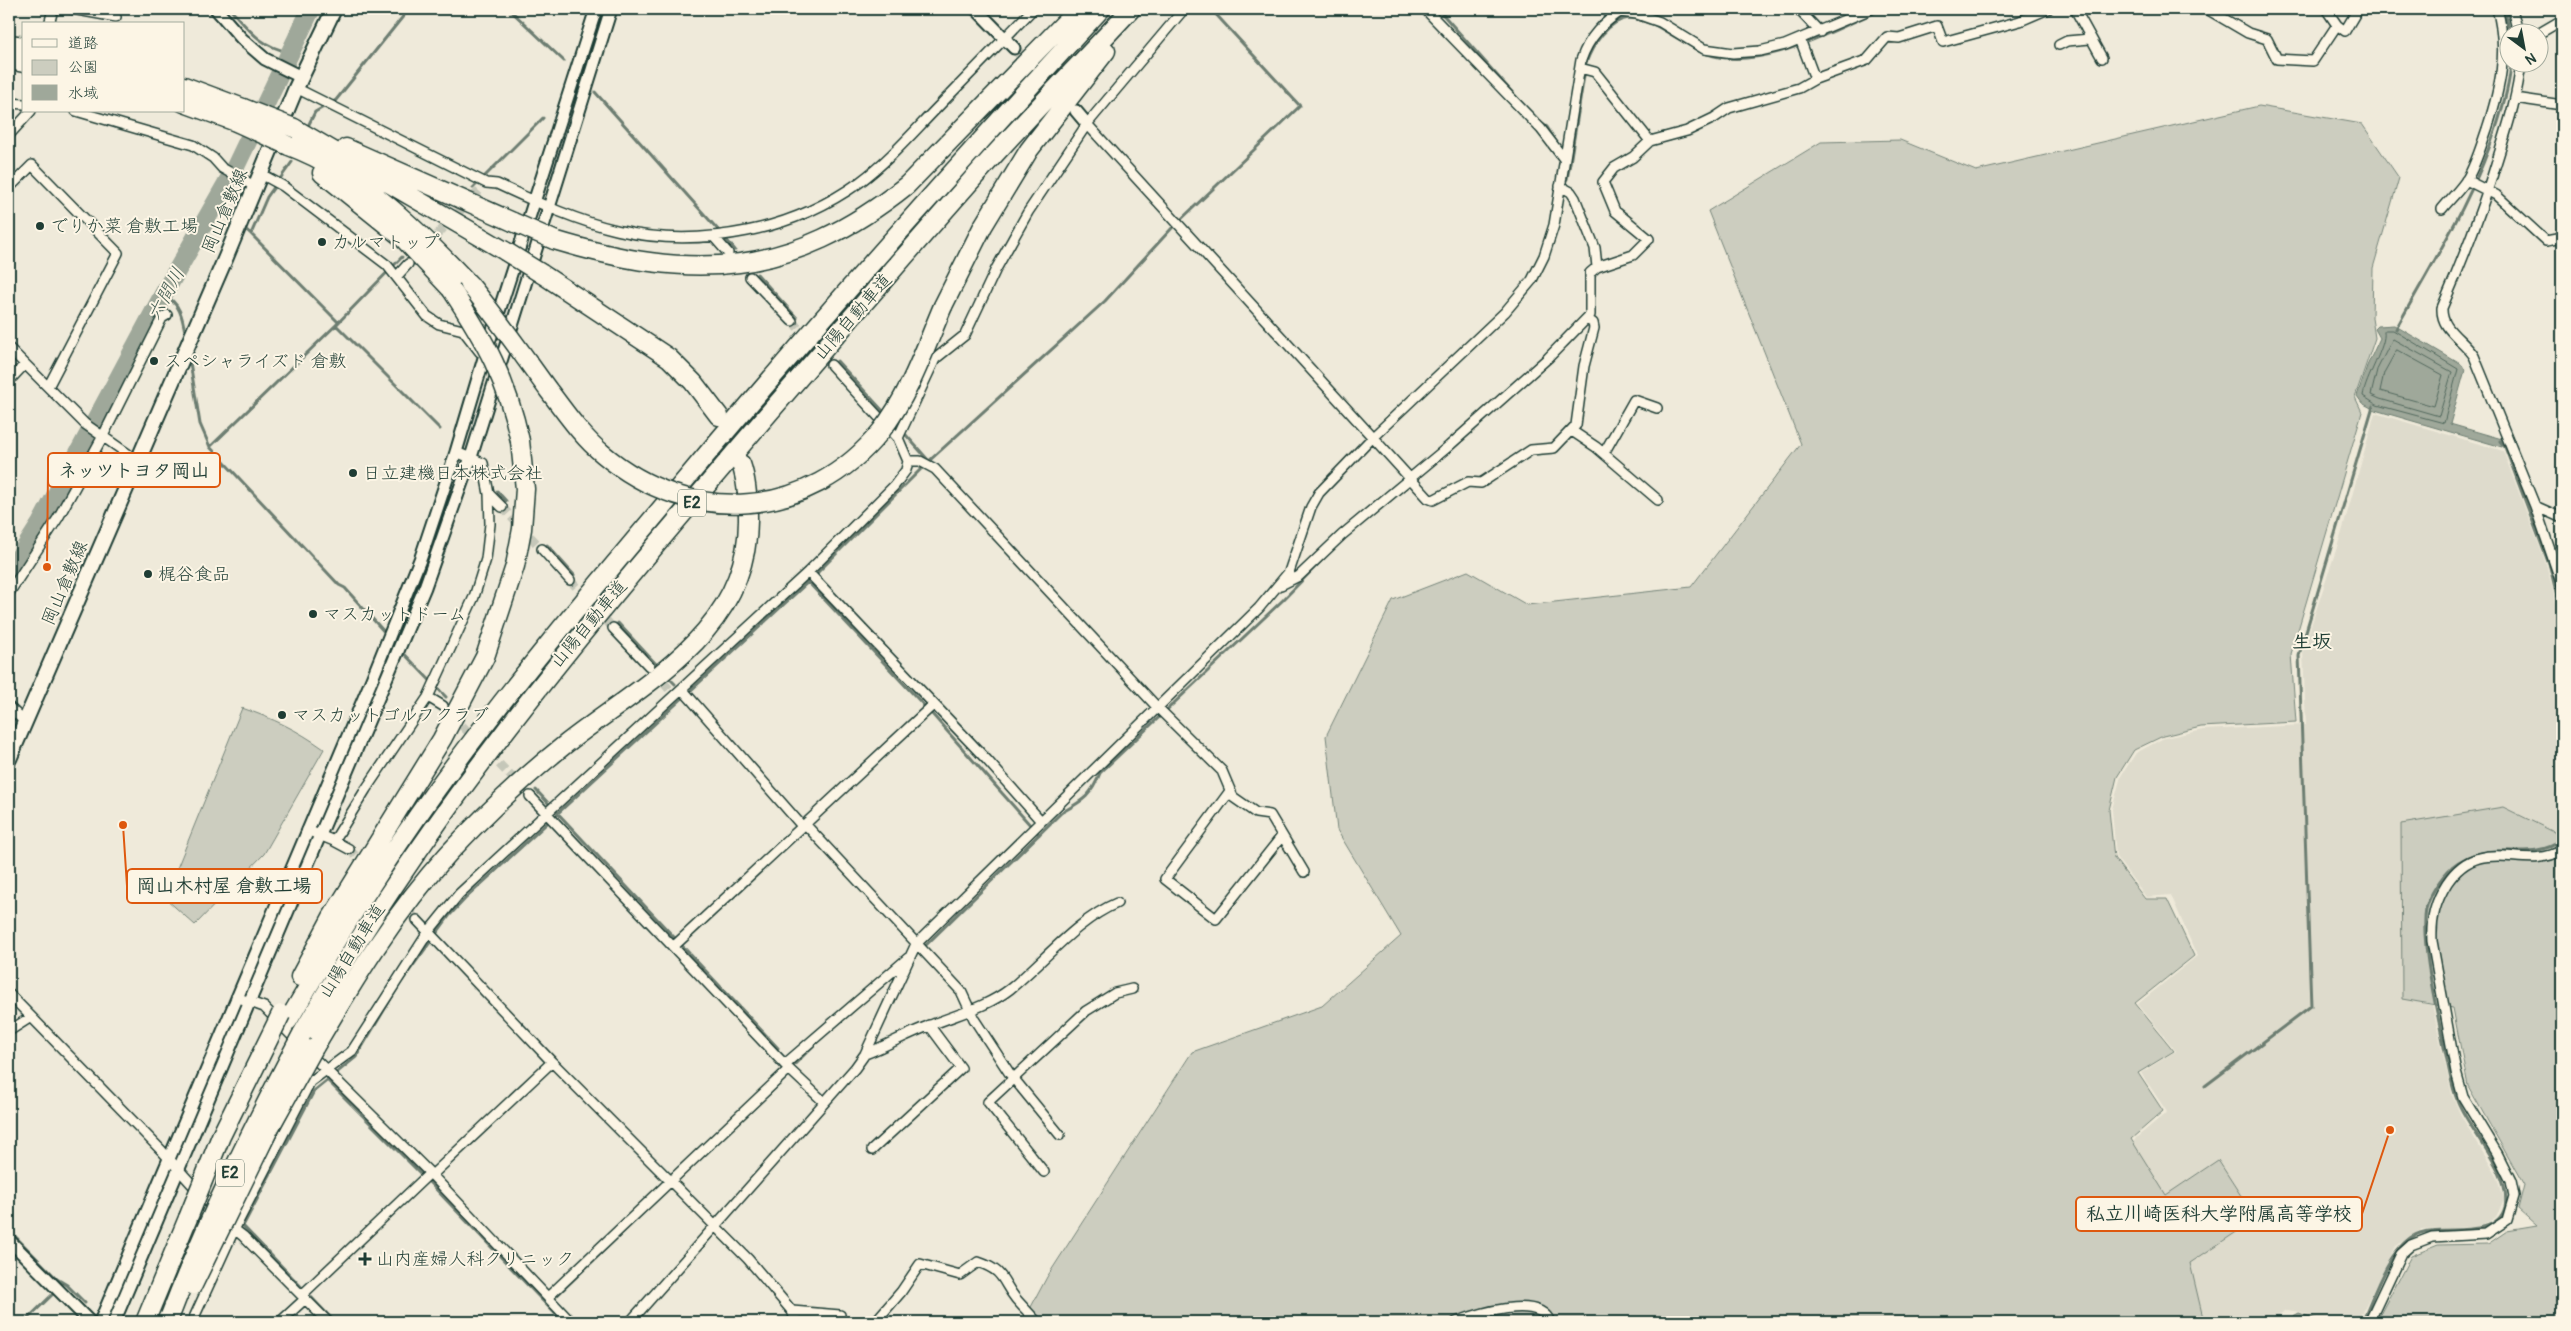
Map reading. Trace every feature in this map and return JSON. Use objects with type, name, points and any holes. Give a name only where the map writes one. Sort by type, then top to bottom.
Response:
[{"type":"highway","points":[[185,103],[294,128],[321,137],[554,240],[598,254],[640,262],[681,266],[724,266],[768,258],[808,245],[845,229],[876,210],[907,185],[1078,9]]},
{"type":"highway","name":"山陽自動車道","points":[[285,1017],[401,840],[476,736],[555,635],[747,406],[958,165],[1101,9]]},
{"type":"highway","name":"山陽自動車道","points":[[168,1319],[198,1243],[224,1187],[302,1034],[336,974],[431,829],[549,673],[762,421],[978,173],[1131,9]]},
{"type":"highway","points":[[289,146],[315,156],[364,187],[415,229],[470,285],[563,410],[603,454],[646,482],[667,492],[713,504],[761,502],[784,497],[828,478],[856,458],[882,430],[906,395],[943,306],[983,226],[1029,150],[1138,9]]},
{"type":"highway","points":[[9,44],[22,46]]},
{"type":"highway","points":[[9,60],[22,62]]},
{"type":"highway","points":[[145,1322],[221,1136],[285,1017],[332,917],[442,739],[485,657],[515,566],[522,529],[525,489],[515,414],[500,373],[483,337],[452,289],[390,227],[289,146],[239,115],[185,87]]},
{"type":"highway","points":[[294,128],[505,251],[669,358],[693,382],[719,416]]},
{"type":"highway","points":[[168,1319],[190,1291],[269,1129],[314,1048],[379,942],[447,856],[516,786],[595,721],[675,662],[688,651],[714,621],[732,592],[748,538],[748,505],[741,464]]},
{"type":"main road","name":"岡山倉敷線","points":[[9,759],[192,338],[258,180],[297,80],[334,9]]},
{"type":"street","points":[[50,21],[53,9]]},
{"type":"street","points":[[72,9],[116,17]]},
{"type":"street","points":[[216,9],[242,39],[275,66],[334,108],[476,178],[488,183],[497,184],[549,208],[628,234],[663,238],[720,236],[791,220],[818,208],[860,182],[891,156],[1033,9]]},
{"type":"street","points":[[100,1322],[387,643],[421,557],[596,9]]},
{"type":"street","points":[[114,1322],[178,1168],[403,644],[471,457],[611,9]]},
{"type":"street","points":[[976,9],[1014,48]]},
{"type":"street","points":[[898,438],[935,359],[965,335],[996,270],[1028,212],[1088,124],[1184,9]]},
{"type":"street","points":[[1425,9],[1541,130],[1564,159]]},
{"type":"street","points":[[1798,9],[1820,32]]},
{"type":"street","points":[[630,1322],[823,1101],[855,1068],[865,1054],[916,944],[1036,825],[1161,711],[1281,585],[1289,572],[1311,507],[1319,493],[1372,438],[1521,295],[1544,256],[1554,225],[1564,159],[1587,43],[1599,28],[1622,10],[1660,22],[1704,49],[1733,53],[1760,51],[1801,42],[1871,9]]},
{"type":"street","points":[[1281,585],[1299,576],[1541,365],[1589,320],[1590,273],[1595,269],[1633,256],[1649,239],[1615,210],[1604,182],[1614,168],[1632,157],[1650,141],[1687,131],[1714,118],[1729,108],[1799,88],[1815,79],[1867,60],[1888,37],[1899,38],[1937,26],[1943,42],[2020,21],[2048,9]]},
{"type":"street","points":[[2074,9],[2102,58]]},
{"type":"street","points":[[2208,9],[2248,33],[2267,39],[2277,60],[2313,61],[2337,26]]},
{"type":"street","points":[[2326,9],[2337,26],[2345,31],[2358,9]]},
{"type":"street","points":[[2442,209],[2468,181],[2479,153],[2502,73],[2503,50],[2497,9]]},
{"type":"street","points":[[2512,9],[2515,22]]},
{"type":"street","points":[[2548,28],[2562,20]]},
{"type":"street","points":[[2059,46],[2067,42],[2090,39]]},
{"type":"street","points":[[1801,42],[1815,79]]},
{"type":"street","points":[[1583,68],[1595,72],[1650,141]]},
{"type":"street","points":[[2519,72],[2515,98],[2484,189],[2466,252],[2442,308],[2441,317],[2445,327],[2464,342],[2474,356],[2535,506],[2562,585]]},
{"type":"street","points":[[2515,98],[2562,105]]},
{"type":"street","points":[[9,103],[22,104]]},
{"type":"street","points":[[1076,111],[1428,498],[1433,500],[1468,482],[1481,483],[1531,450],[1554,448],[1572,431],[1576,425],[1584,366],[1594,328],[1589,320]]},
{"type":"street","points":[[9,135],[30,112]]},
{"type":"street","points":[[79,112],[193,145],[213,158],[222,168],[238,177],[274,180],[387,265],[397,274],[427,316],[439,324],[463,330],[484,358]]},
{"type":"street","points":[[9,188],[32,165],[118,253],[48,387]]},
{"type":"street","points":[[2468,181],[2496,195],[2546,241],[2562,238]]},
{"type":"street","points":[[479,191],[488,183]]},
{"type":"street","points":[[1560,186],[1571,192],[1575,198],[1595,248],[1595,269]]},
{"type":"street","points":[[720,236],[728,253]]},
{"type":"street","points":[[397,274],[408,264]]},
{"type":"street","points":[[750,277],[792,321]]},
{"type":"street","points":[[9,594],[58,518],[162,318],[167,315]]},
{"type":"street","points":[[9,348],[85,424],[138,461]]},
{"type":"street","points":[[9,381],[26,364]]},
{"type":"street","points":[[192,1322],[234,1230],[310,1082],[330,1074],[352,1051],[459,894],[551,813],[680,692],[811,576],[894,486],[906,470],[908,461],[898,438],[831,365]]},
{"type":"street","points":[[1604,453],[1634,400],[1657,408]]},
{"type":"street","points":[[1572,431],[1604,453],[1658,500]]},
{"type":"street","points":[[334,841],[432,689],[474,597],[486,559],[490,524],[485,467],[483,463],[456,452]]},
{"type":"street","points":[[908,461],[935,469],[1161,711],[1222,771],[1232,797],[1256,813],[1270,816],[1304,872]]},
{"type":"street","points":[[488,494],[502,507]]},
{"type":"street","points":[[2535,506],[2562,518]]},
{"type":"street","points":[[542,549],[570,580]]},
{"type":"street","points":[[811,576],[1036,825]]},
{"type":"street","points":[[613,628],[649,666]]},
{"type":"street","points":[[432,689],[442,706]]},
{"type":"street","points":[[680,692],[961,991],[974,1019],[1013,1078],[1060,1134]]},
{"type":"street","points":[[9,707],[25,722]]},
{"type":"street","points":[[677,944],[930,708]]},
{"type":"street","points":[[1230,791],[1165,879],[1216,919],[1282,836]]},
{"type":"street","points":[[530,796],[551,813],[677,944],[789,1069],[823,1101]]},
{"type":"street","points":[[307,830],[334,841],[349,850]]},
{"type":"street","points":[[2369,1322],[2401,1254],[2411,1245],[2432,1237],[2486,1234],[2507,1220],[2514,1196],[2511,1181],[2497,1153],[2463,1097],[2456,1072],[2432,941],[2431,923],[2435,905],[2454,873],[2470,861],[2487,856],[2545,857],[2562,850]]},
{"type":"street","points":[[865,1054],[929,1025],[978,1008],[1009,990],[1066,938],[1108,907],[1117,904]]},
{"type":"street","points":[[417,920],[552,1062],[714,1225],[792,1311],[796,1322]]},
{"type":"street","points":[[550,1299],[789,1069],[908,958]]},
{"type":"street","points":[[1044,1172],[988,1102],[1086,1011],[1115,993],[1132,989]]},
{"type":"street","points":[[9,994],[178,1168],[234,1230],[243,1236],[305,1294],[328,1322]]},
{"type":"street","points":[[236,997],[264,1007],[571,1322]]},
{"type":"street","points":[[9,1031],[31,1017]]},
{"type":"street","points":[[872,1150],[961,1068],[929,1025]]},
{"type":"street","points":[[280,1322],[305,1294],[428,1176],[552,1062]]},
{"type":"street","points":[[9,1240],[90,1322]]},
{"type":"street","points":[[875,1322],[901,1292],[920,1264],[960,1274],[978,1262],[993,1267],[1007,1283],[1016,1299],[1037,1322]]},
{"type":"street","points":[[1456,1322],[1491,1312],[1530,1307],[1541,1312],[1550,1322]]},
{"type":"street","points":[[792,1311],[840,1315]]},
{"type":"shaded area","points":[[2375,413],[2503,451],[2544,558],[2554,593],[2562,682],[2562,837],[2425,958],[2433,1009],[2452,1095],[2460,1114],[2498,1178],[2504,1199],[2496,1217],[2487,1223],[2476,1227],[2422,1229],[2396,1246],[2357,1322],[2327,1322],[2301,1312],[2287,1310],[2280,1314],[2275,1322],[2165,1322],[2121,1161],[2136,1138],[2167,1112],[2141,1073],[2176,1051],[2138,1004],[2197,956],[2171,895],[2146,897],[2116,857],[2112,809],[2121,776],[2136,753],[2164,738],[2203,730],[2306,725],[2303,650],[2342,532]]},
{"type":"green space","points":[[2259,106],[2362,124],[2399,178],[2373,268],[2372,318],[2375,338],[2355,397],[2362,412],[2291,654],[2296,722],[2201,727],[2163,736],[2134,750],[2117,777],[2109,810],[2114,858],[2145,899],[2167,899],[2194,956],[2135,1003],[2174,1051],[2138,1073],[2163,1111],[2131,1139],[2166,1195],[2218,1160],[2256,1219],[2190,1263],[2204,1322],[1023,1322],[1047,1277],[1192,1052],[1322,1006],[1401,936],[1337,830],[1326,736],[1393,600],[1468,571],[1527,605],[1691,587],[1801,444],[1708,211],[1821,142],[1900,140],[1976,171]]},
{"type":"green space","name":"マスカットゴルフクラブ","points":[[242,708],[284,725],[324,749],[264,854],[195,925],[165,898]]},
{"type":"green space","points":[[2503,807],[2562,836],[2562,1322],[2376,1322],[2411,1256],[2438,1245],[2488,1244],[2507,1231],[2537,1226],[2518,1209],[2524,1185],[2468,1086],[2453,1008],[2402,999],[2401,824]]},
{"type":"water","points":[[2394,325],[2462,365],[2465,370],[2450,424],[2502,439],[2502,447],[2375,410],[2362,403],[2357,396],[2367,366],[2380,338],[2375,329],[2378,326]]},
{"type":"water","points":[[2299,1313],[2324,1322],[2282,1322]]},
{"type":"waterway","points":[[230,9],[263,42],[289,52]]},
{"type":"waterway","name":"六間川","points":[[9,573],[41,523],[163,295],[232,174],[311,9]]},
{"type":"waterway","points":[[309,124],[315,112],[336,100],[409,9]]},
{"type":"waterway","points":[[509,9],[564,61]]},
{"type":"waterway","points":[[335,1322],[243,1226],[314,1091],[356,1057],[401,982],[449,916],[465,899],[808,582],[929,461],[1105,301],[1172,228],[1300,106],[1211,9]]},
{"type":"waterway","points":[[1438,9],[1526,108]]},
{"type":"waterway","points":[[1705,53],[1726,58],[1749,58],[1772,54],[1819,38],[1882,9]]},
{"type":"waterway","points":[[2504,9],[2507,22]]},
{"type":"waterway","points":[[1570,163],[1586,63],[1592,49],[1614,23],[1629,18],[1649,23]]},
{"type":"waterway","points":[[1655,25],[1699,51]]},
{"type":"waterway","points":[[2396,329],[2452,228],[2478,176],[2498,122],[2510,72]]},
{"type":"waterway","points":[[595,92],[720,232]]},
{"type":"waterway","points":[[473,188],[543,118]]},
{"type":"waterway","points":[[1541,123],[1547,127],[1557,143]]},
{"type":"waterway","points":[[292,162],[267,197],[251,234],[338,322]]},
{"type":"waterway","points":[[1567,179],[1570,163]]},
{"type":"waterway","points":[[1568,194],[1576,211]]},
{"type":"waterway","points":[[215,205],[236,220]]},
{"type":"waterway","points":[[242,226],[251,234]]},
{"type":"waterway","points":[[724,237],[735,250]]},
{"type":"waterway","points":[[210,447],[336,325],[402,257]]},
{"type":"waterway","points":[[757,274],[797,318]]},
{"type":"waterway","points":[[163,295],[174,302],[180,312],[186,338]]},
{"type":"waterway","points":[[1567,345],[1589,322]]},
{"type":"waterway","points":[[336,325],[440,429]]},
{"type":"waterway","points":[[189,356],[200,424],[210,447],[339,585],[345,588],[386,634]]},
{"type":"waterway","points":[[837,361],[883,411]]},
{"type":"waterway","points":[[2205,1086],[2311,1006],[2299,655],[2373,406]]},
{"type":"waterway","points":[[906,435],[929,461]]},
{"type":"waterway","points":[[2500,441],[2505,447],[2550,567],[2558,600],[2562,637]]},
{"type":"waterway","points":[[497,491],[506,501]]},
{"type":"waterway","points":[[547,545],[574,575]]},
{"type":"waterway","points":[[925,946],[1061,813],[1085,798],[1093,788],[1100,773],[1283,600],[1324,558]]},
{"type":"waterway","points":[[808,582],[932,714],[1039,835]]},
{"type":"waterway","points":[[618,623],[656,664]]},
{"type":"waterway","points":[[390,639],[446,697]]},
{"type":"waterway","points":[[671,680],[675,684]]},
{"type":"waterway","points":[[536,790],[778,1048]]},
{"type":"waterway","points":[[2362,1322],[2384,1271],[2400,1247],[2409,1239],[2420,1233],[2430,1231],[2481,1228],[2492,1224],[2500,1217],[2505,1207],[2502,1180],[2489,1153],[2464,1114],[2452,1083],[2434,999],[2425,940],[2426,909],[2430,898],[2436,886],[2448,871],[2466,858],[2480,853],[2495,851],[2536,850],[2549,847],[2562,840]]},
{"type":"waterway","points":[[728,1132],[788,1076],[794,1065],[813,1046]]},
{"type":"waterway","points":[[328,1081],[429,1182],[563,1322]]},
{"type":"waterway","points":[[547,1305],[669,1188]]},
{"type":"waterway","points":[[9,1230],[57,1279],[67,1285],[85,1303]]},
{"type":"waterway","points":[[24,1322],[53,1294]]},
{"type":"tunnel","points":[[1014,48],[1058,93]]},
{"type":"tunnel","points":[[428,244],[479,191]]},
{"type":"tunnel","points":[[792,321],[831,365]]},
{"type":"tunnel","points":[[502,507],[542,549]]},
{"type":"tunnel","points":[[570,580],[613,628]]},
{"type":"tunnel","points":[[656,674],[669,689]]},
{"type":"tunnel","points":[[443,706],[530,796]]},
{"type":"tunnel","points":[[349,849],[365,866]]},
{"type":"tunnel","points":[[390,891],[417,920]]},
{"type":"place","name":"でりか菜 倉敷工場","points":[[40,226]]},
{"type":"place","name":"カルマトップ","points":[[322,242]]},
{"type":"place","name":"スペシャライズド 倉敷","points":[[154,361]]},
{"type":"place","name":"日立建機日本株式会社","points":[[353,473]]},
{"type":"place","name":"ネッツトヨタ岡山","points":[[47,567]]},
{"type":"place","name":"梶谷食品","points":[[148,574]]},
{"type":"place","name":"マスカットドーム","points":[[313,614]]},
{"type":"place","name":"マスカットゴルフクラブ","points":[[282,715]]},
{"type":"place","name":"岡山木村屋 倉敷工場","points":[[123,825]]},
{"type":"place","name":"私立川崎医科大学附属高等学校","points":[[2390,1130]]},
{"type":"place","name":"山内産婦人科クリニック","points":[[365,1259]]},
{"type":"district","name":"生坂","points":[[2312,641]]}]
